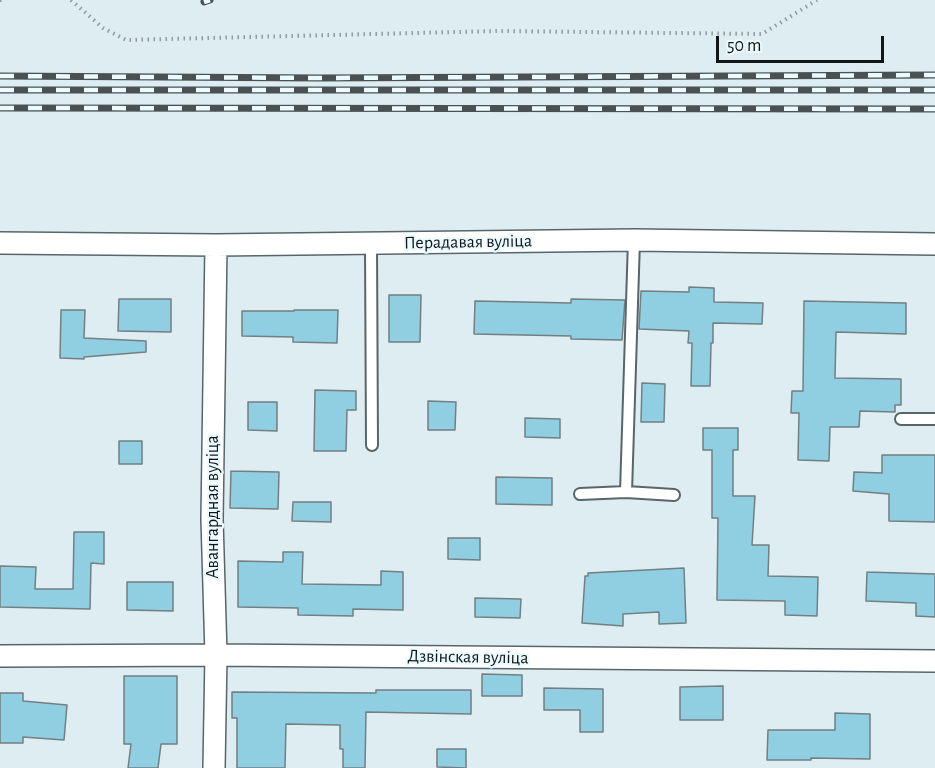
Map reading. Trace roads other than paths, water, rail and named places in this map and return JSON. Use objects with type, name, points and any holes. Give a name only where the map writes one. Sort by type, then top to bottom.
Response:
[{"type":"street","name":"Перадавая вуліца","points":[[0,243],[216,245],[634,240],[935,244]]},
{"type":"street","name":"Авангардная вуліца","points":[[214,768],[216,655],[212,519],[216,245]]},
{"type":"street","name":"Дзвінская вуліца","points":[[0,656],[216,655],[935,661]]},
{"type":"lane","points":[[626,492],[634,240]]},
{"type":"lane","points":[[371,244],[372,445]]},
{"type":"lane","points":[[901,419],[935,419]]},
{"type":"lane","points":[[580,494],[626,492],[674,495]]},
{"type":"railway","points":[[204,2],[210,0]]},
{"type":"railway","points":[[0,76],[319,78],[935,75]]},
{"type":"railway","points":[[0,90],[935,90]]},
{"type":"railway","points":[[0,108],[935,109]]}]
